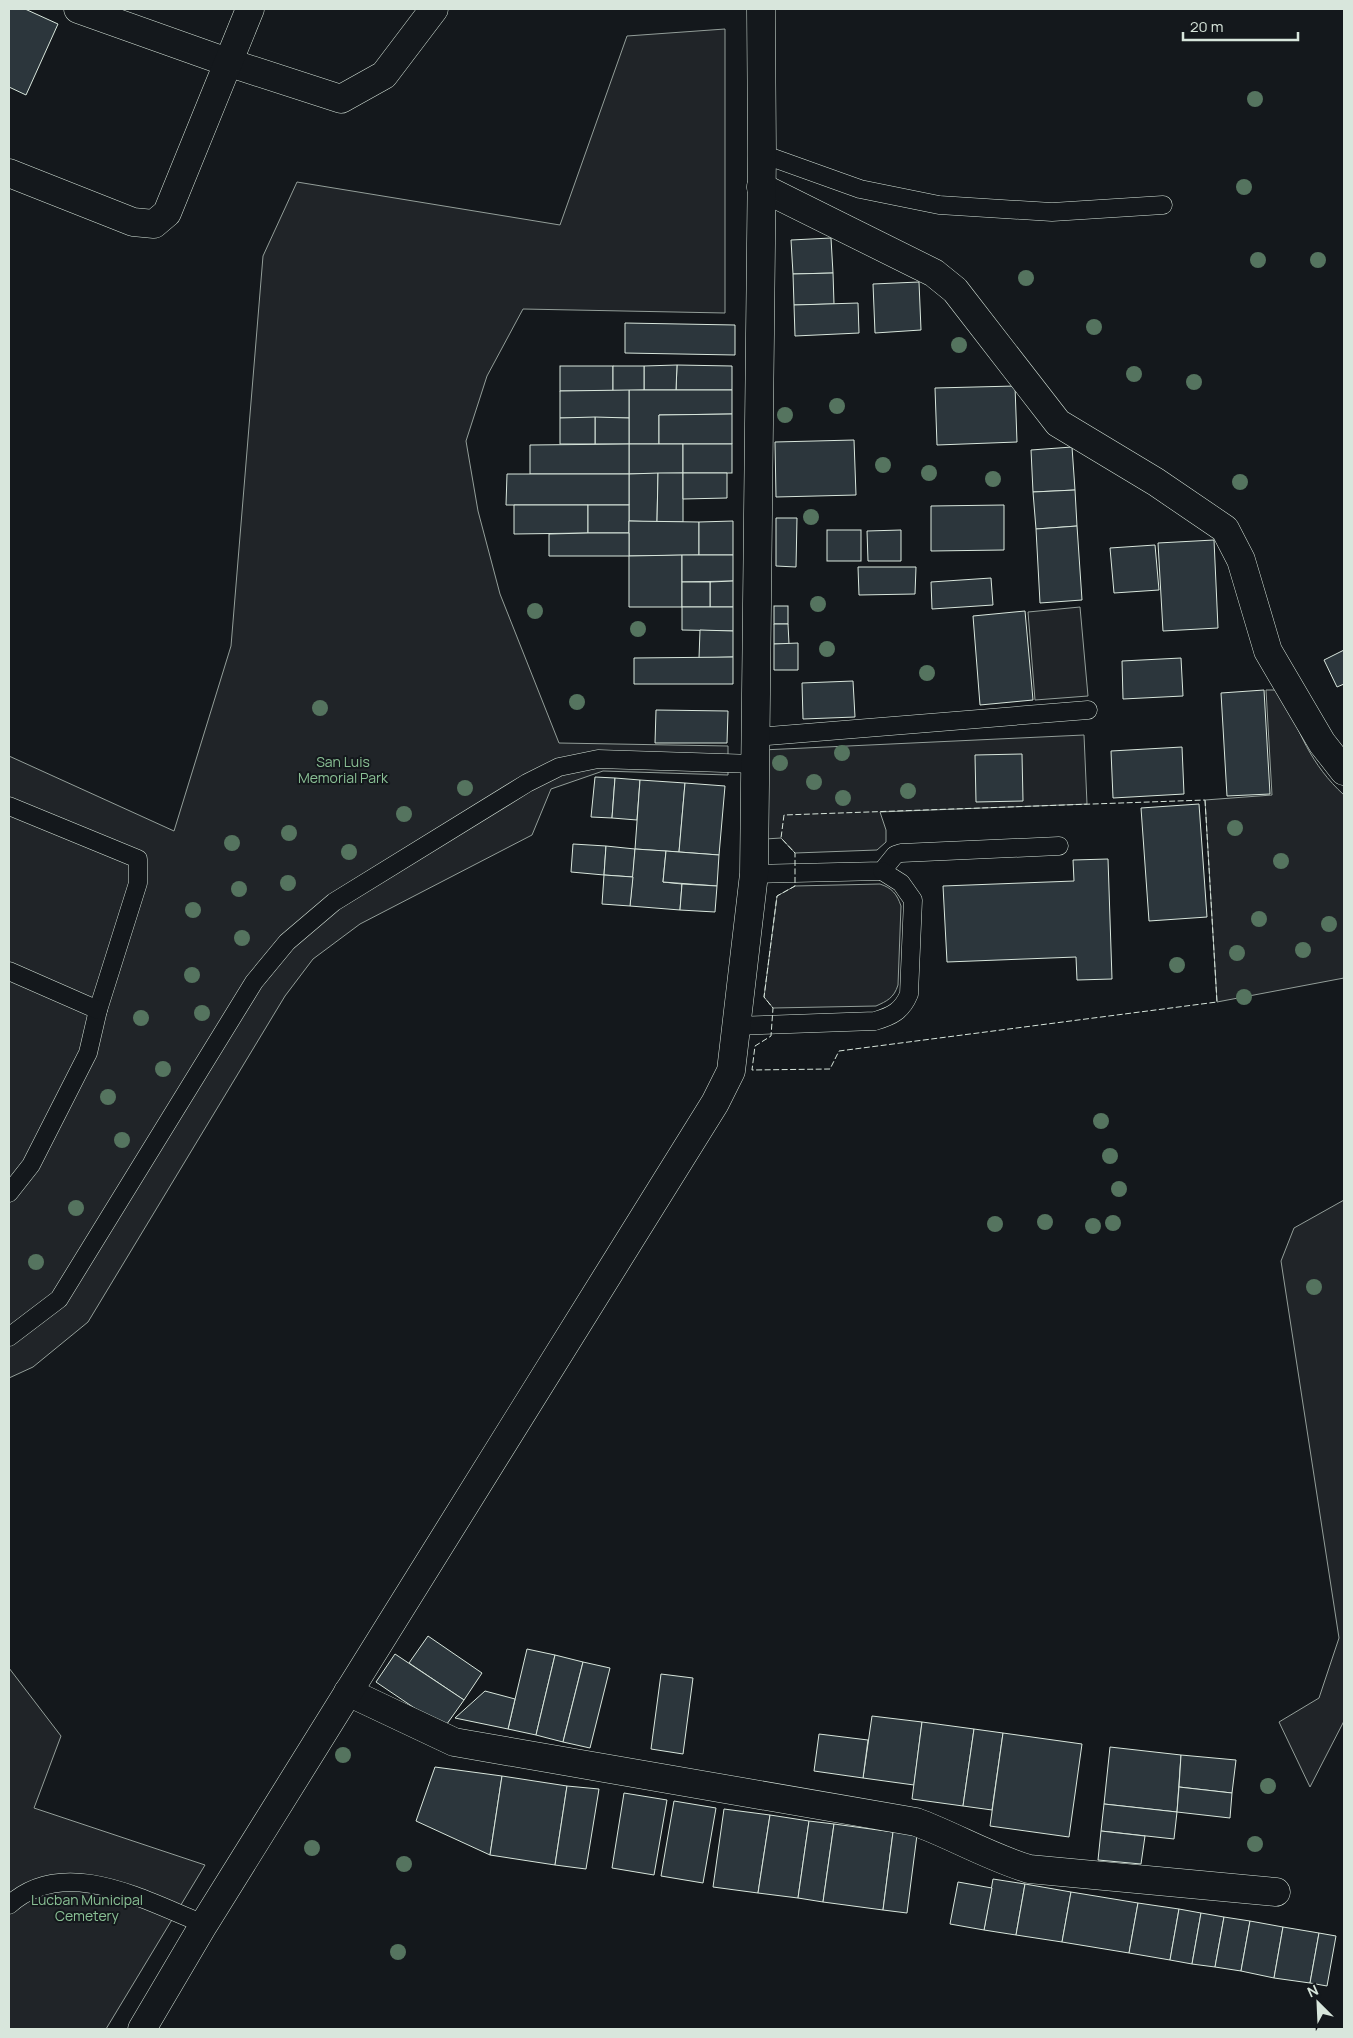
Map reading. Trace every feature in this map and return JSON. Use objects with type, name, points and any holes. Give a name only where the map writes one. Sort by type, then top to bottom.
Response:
[{"type":"street","points":[[78,9],[227,62],[341,99],[384,75],[434,9]]},
{"type":"street","points":[[9,173],[133,222],[154,224],[167,213],[250,9]]},
{"type":"street","points":[[142,2029],[204,1924],[715,1103],[731,1071],[754,874],[762,154],[761,9]]},
{"type":"street","points":[[761,187],[934,273],[955,290],[1058,423],[1156,482],[1225,529],[1241,560],[1268,651],[1322,743],[1344,771]]},
{"type":"street","points":[[348,1692],[454,1742],[916,1822],[946,1833],[1002,1861],[1028,1869],[1276,1892]]},
{"type":"lane","points":[[762,154],[860,189],[939,205],[1052,212],[1163,205]]},
{"type":"lane","points":[[755,737],[1088,710]]},
{"type":"lane","points":[[9,1337],[58,1299],[254,982],[287,942],[334,902],[527,783],[559,767],[598,759],[755,764]]},
{"type":"lane","points":[[9,806],[138,859],[138,883],[98,1010],[88,1053],[31,1165],[9,1193]]},
{"type":"lane","points":[[882,871],[895,855],[901,853],[1059,846]]},
{"type":"lane","points":[[735,1026],[875,1021],[890,1017],[903,1007],[909,994],[913,900],[901,883],[882,871],[754,874]]},
{"type":"lane","points":[[9,971],[98,1010]]},
{"type":"lane","points":[[9,1905],[18,1896],[55,1881],[98,1883],[204,1924]]},
{"type":"green space","name":"San Luis Memorial Park","points":[[725,29],[725,313],[523,309],[487,376],[466,441],[478,511],[500,594],[559,743],[728,746],[728,775],[603,771],[551,789],[532,835],[360,924],[313,959],[285,996],[88,1322],[33,1367],[9,1378],[9,756],[174,831],[231,646],[263,256],[297,182],[560,225],[627,36]]},
{"type":"green space","points":[[1080,607],[1088,696],[1035,700],[1028,612]]},
{"type":"green space","points":[[1266,690],[1282,690],[1300,733],[1314,759],[1344,795],[1344,978],[1217,1002],[1205,800],[1272,795]]},
{"type":"green space","points":[[1084,735],[1087,804],[880,812],[886,830],[886,842],[877,850],[795,853],[781,838],[765,839],[762,750]]},
{"type":"green space","points":[[880,884],[894,892],[901,906],[898,985],[892,996],[887,1001],[876,1006],[773,1008],[764,997],[777,896],[795,886]]},
{"type":"green space","points":[[1344,1200],[1344,1721],[1310,1787],[1279,1722],[1319,1698],[1339,1638],[1281,1261],[1294,1228]]},
{"type":"green space","name":"Lucban Municipal Cemetery","points":[[9,1668],[61,1736],[34,1808],[205,1865],[106,2029],[9,2029]]},
{"type":"building","points":[[9,9],[25,9],[58,24],[26,95],[9,87]]},
{"type":"building","points":[[831,238],[833,273],[793,274],[791,240]]},
{"type":"building","points":[[833,273],[834,304],[794,305],[793,274]]},
{"type":"building","points":[[919,282],[921,330],[875,333],[873,284]]},
{"type":"building","points":[[858,303],[859,333],[795,336],[794,305]]},
{"type":"building","points":[[625,323],[735,325],[735,355],[625,353]]},
{"type":"building","points":[[677,365],[732,366],[732,390],[676,390]]},
{"type":"building","points":[[677,365],[676,390],[644,390],[644,366]]},
{"type":"building","points":[[560,366],[613,366],[613,391],[560,391]]},
{"type":"building","points":[[613,366],[644,366],[644,390],[613,391]]},
{"type":"building","points":[[1015,386],[1017,442],[937,445],[935,388]]},
{"type":"building","points":[[629,390],[732,390],[732,414],[659,415],[659,444],[629,444]]},
{"type":"building","points":[[629,390],[629,418],[560,418],[560,391]]},
{"type":"building","points":[[732,414],[732,444],[659,444],[659,415]]},
{"type":"building","points":[[595,417],[629,418],[629,444],[595,444]]},
{"type":"building","points":[[595,417],[595,444],[560,444],[560,418]]},
{"type":"building","points":[[854,440],[856,495],[776,497],[775,442]]},
{"type":"building","points":[[629,444],[683,444],[683,473],[629,474]]},
{"type":"building","points":[[629,444],[629,474],[530,474],[530,445]]},
{"type":"building","points":[[683,444],[732,444],[732,473],[683,473]]},
{"type":"building","points":[[1072,447],[1075,490],[1033,492],[1031,450]]},
{"type":"building","points":[[658,473],[657,522],[629,521],[629,474]]},
{"type":"building","points":[[658,473],[683,473],[683,522],[657,522]]},
{"type":"building","points":[[683,473],[727,473],[727,498],[683,499]]},
{"type":"building","points":[[507,474],[629,474],[629,505],[506,505]]},
{"type":"building","points":[[1075,490],[1077,526],[1036,529],[1033,492]]},
{"type":"building","points":[[514,505],[588,505],[588,533],[514,534]]},
{"type":"building","points":[[588,505],[629,505],[629,533],[588,533]]},
{"type":"building","points":[[1004,505],[1004,550],[931,551],[931,506]]},
{"type":"building","points":[[776,518],[797,518],[796,567],[776,566]]},
{"type":"building","points":[[629,521],[699,522],[699,555],[629,556]]},
{"type":"building","points":[[733,521],[733,555],[699,555],[699,522]]},
{"type":"building","points":[[1077,526],[1082,600],[1040,603],[1036,529]]},
{"type":"building","points":[[827,530],[861,530],[861,561],[827,561]]},
{"type":"building","points":[[901,530],[901,561],[868,561],[867,531]]},
{"type":"building","points":[[629,533],[629,556],[549,556],[549,534]]},
{"type":"building","points":[[1214,540],[1218,628],[1163,631],[1158,543]]},
{"type":"building","points":[[1155,545],[1159,590],[1114,593],[1110,548]]},
{"type":"building","points":[[682,555],[682,607],[629,607],[629,556]]},
{"type":"building","points":[[682,555],[733,555],[733,581],[682,582]]},
{"type":"building","points":[[858,567],[916,567],[915,594],[859,595]]},
{"type":"building","points":[[991,578],[993,605],[932,609],[931,582]]},
{"type":"building","points":[[733,581],[733,607],[710,607],[710,582]]},
{"type":"building","points":[[682,582],[710,582],[710,607],[682,607]]},
{"type":"building","points":[[774,606],[788,606],[788,624],[774,624]]},
{"type":"building","points":[[682,607],[733,607],[733,631],[682,630]]},
{"type":"building","points":[[1025,611],[1033,700],[980,705],[973,616]]},
{"type":"building","points":[[774,624],[788,624],[789,644],[774,644]]},
{"type":"building","points":[[700,630],[733,631],[733,657],[699,658]]},
{"type":"building","points":[[798,643],[798,670],[774,670],[774,644]]},
{"type":"building","points":[[1344,650],[1344,684],[1337,687],[1324,660]]},
{"type":"building","points":[[733,657],[733,684],[634,684],[634,658]]},
{"type":"building","points":[[1181,658],[1183,696],[1123,699],[1122,661]]},
{"type":"building","points":[[853,681],[855,717],[803,719],[802,683]]},
{"type":"building","points":[[1264,690],[1270,794],[1227,796],[1221,693]]},
{"type":"building","points":[[656,710],[728,711],[727,743],[655,743]]},
{"type":"building","points":[[1182,747],[1184,794],[1113,798],[1111,751]]},
{"type":"building","points":[[1022,754],[1023,801],[976,802],[975,755]]},
{"type":"building","points":[[595,777],[615,778],[612,818],[591,817]]},
{"type":"building","points":[[615,778],[640,780],[637,820],[612,818]]},
{"type":"building","points":[[640,780],[685,783],[679,852],[635,849]]},
{"type":"building","points":[[685,783],[725,786],[719,855],[679,852]]},
{"type":"building","points":[[1199,804],[1207,917],[1149,921],[1141,808]]},
{"type":"building","points":[[573,844],[606,846],[604,875],[571,872]]},
{"type":"building","points":[[606,846],[635,849],[633,877],[604,875]]},
{"type":"building","points":[[635,849],[666,851],[663,882],[682,884],[680,910],[630,906]]},
{"type":"building","points":[[666,851],[719,855],[717,886],[663,882]]},
{"type":"building","points":[[1108,859],[1112,979],[1077,980],[1076,957],[947,962],[943,886],[1074,881],[1073,860]]},
{"type":"building","points":[[604,875],[633,877],[630,906],[602,904]]},
{"type":"building","points":[[682,884],[717,886],[715,912],[680,910]]},
{"type":"building","points":[[428,1636],[482,1673],[464,1700],[409,1663]]},
{"type":"building","points":[[527,1649],[555,1655],[536,1735],[508,1729]]},
{"type":"building","points":[[395,1654],[464,1700],[444,1728],[376,1682]]},
{"type":"building","points":[[555,1655],[583,1662],[563,1742],[536,1735]]},
{"type":"building","points":[[583,1662],[610,1668],[590,1748],[563,1742]]},
{"type":"building","points":[[661,1674],[693,1678],[683,1754],[651,1749]]},
{"type":"building","points":[[485,1691],[515,1699],[508,1729],[455,1718]]},
{"type":"building","points":[[872,1716],[922,1722],[914,1785],[863,1778]]},
{"type":"building","points":[[922,1722],[974,1729],[963,1806],[912,1799]]},
{"type":"building","points":[[974,1729],[1003,1733],[992,1810],[963,1806]]},
{"type":"building","points":[[1003,1733],[1082,1744],[1069,1837],[990,1826]]},
{"type":"building","points":[[819,1734],[868,1740],[863,1778],[814,1771]]},
{"type":"building","points":[[1110,1747],[1181,1755],[1177,1812],[1104,1804]]},
{"type":"building","points":[[1181,1755],[1236,1760],[1232,1793],[1179,1787]]},
{"type":"building","points":[[435,1767],[502,1776],[490,1855],[416,1821]]},
{"type":"building","points":[[502,1776],[567,1786],[555,1865],[490,1855]]},
{"type":"building","points":[[567,1786],[599,1789],[586,1869],[555,1865]]},
{"type":"building","points":[[1179,1787],[1232,1793],[1230,1818],[1177,1812]]},
{"type":"building","points":[[624,1793],[667,1800],[654,1875],[612,1868]]},
{"type":"building","points":[[674,1801],[716,1808],[703,1883],[661,1876]]},
{"type":"building","points":[[1104,1804],[1177,1812],[1174,1839],[1101,1831]]},
{"type":"building","points":[[724,1809],[770,1815],[758,1893],[713,1887]]},
{"type":"building","points":[[770,1815],[809,1821],[798,1898],[758,1893]]},
{"type":"building","points":[[809,1821],[834,1824],[823,1902],[798,1898]]},
{"type":"building","points":[[834,1824],[893,1832],[883,1910],[823,1902]]},
{"type":"building","points":[[1101,1831],[1145,1836],[1141,1864],[1098,1860]]},
{"type":"building","points":[[893,1832],[917,1835],[907,1913],[883,1910]]},
{"type":"building","points":[[993,1879],[1025,1884],[1016,1935],[984,1930]]},
{"type":"building","points":[[958,1882],[992,1888],[984,1930],[950,1924]]},
{"type":"building","points":[[1025,1884],[1071,1892],[1062,1942],[1016,1935]]},
{"type":"building","points":[[1071,1892],[1138,1903],[1129,1953],[1062,1942]]},
{"type":"building","points":[[1138,1903],[1179,1909],[1170,1960],[1129,1953]]},
{"type":"building","points":[[1179,1909],[1201,1913],[1192,1964],[1170,1960]]},
{"type":"building","points":[[1201,1913],[1224,1917],[1215,1967],[1192,1964]]},
{"type":"building","points":[[1224,1917],[1250,1921],[1241,1971],[1215,1967]]},
{"type":"building","points":[[1250,1921],[1283,1927],[1274,1978],[1241,1971]]},
{"type":"building","points":[[1283,1927],[1319,1933],[1310,1983],[1274,1978]]},
{"type":"building","points":[[1319,1933],[1336,1936],[1327,1986],[1310,1983]]},
{"type":"fence","points":[[1205,800],[1217,1002],[839,1051],[830,1069],[752,1070],[755,1046],[771,1036],[773,1008],[764,997],[777,896],[795,886],[795,853],[781,838],[784,815],[1205,800]]}]
